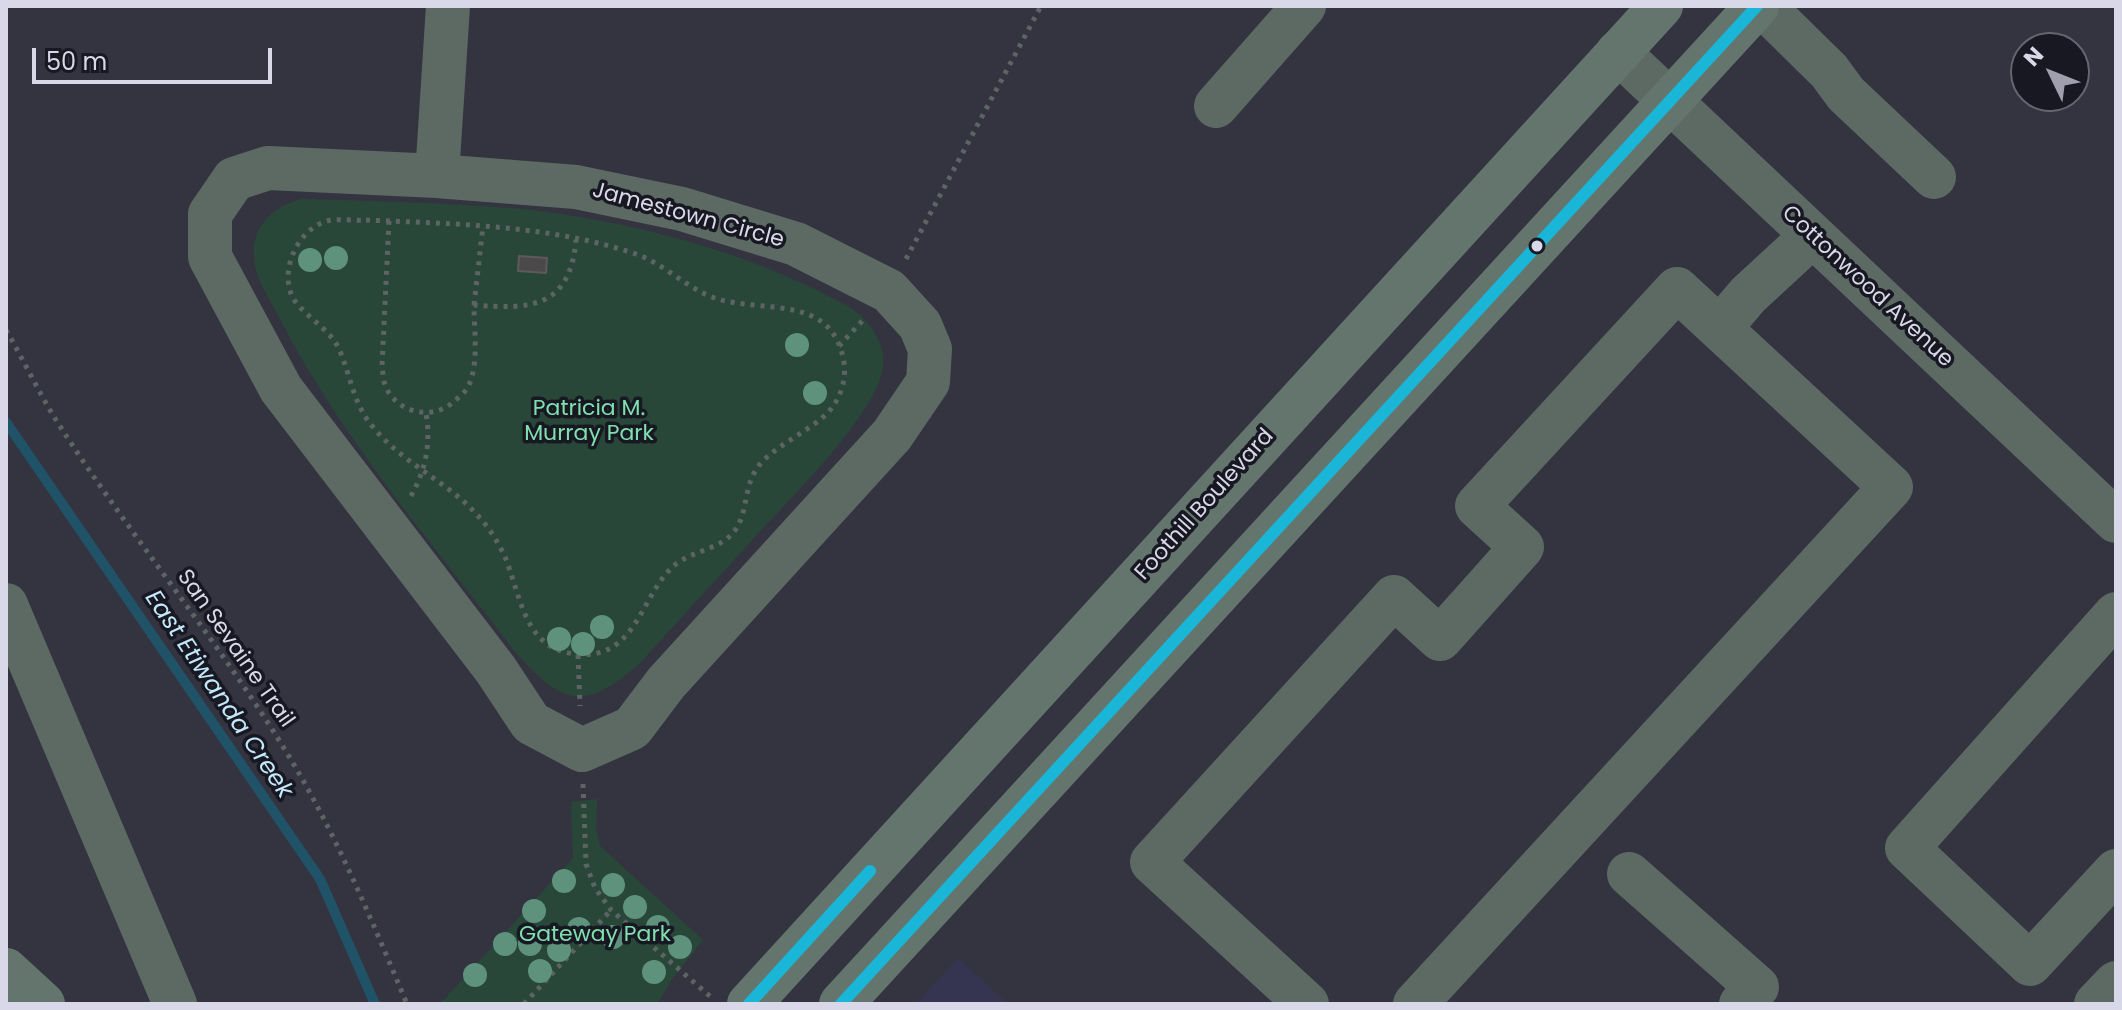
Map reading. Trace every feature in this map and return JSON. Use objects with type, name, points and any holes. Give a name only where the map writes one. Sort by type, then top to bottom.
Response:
[{"type":"main road","name":"Foothill Boulevard","points":[[749,1004],[1661,6]]},
{"type":"main road","points":[[841,1004],[1760,6]]},
{"type":"main road","points":[[6,970],[43,1004]]},
{"type":"street","points":[[437,176],[448,6]]},
{"type":"street","points":[[1216,106],[1304,6]]},
{"type":"street","points":[[1760,6],[1829,71],[1846,94],[1934,177]]},
{"type":"street","name":"Cottonwood Avenue","points":[[1618,52],[2116,521]]},
{"type":"street","name":"Jamestown Circle","points":[[268,168],[437,176],[576,187],[682,209],[796,244],[889,291],[920,325],[930,349],[928,382],[892,435],[666,683],[632,728],[582,750],[531,723],[496,670],[281,389],[210,257],[210,214],[234,179],[268,168]]},
{"type":"street","points":[[1720,328],[1748,295],[1812,236]]},
{"type":"street","points":[[1307,1004],[1152,862],[1394,597],[1440,639],[1522,547],[1477,506],[1677,289],[1891,487],[1415,1004]]},
{"type":"street","points":[[6,605],[175,1004]]},
{"type":"street","points":[[2108,896],[2030,964],[1907,848],[2116,614]]},
{"type":"street","points":[[1629,874],[1758,998]]},
{"type":"path","points":[[908,256],[1041,6]]},
{"type":"path","points":[[389,221],[382,366],[386,387],[396,401],[408,409],[426,413],[448,407],[468,388],[474,361],[474,305],[483,226]]},
{"type":"path","points":[[389,221],[483,226],[605,244],[643,257],[678,280],[714,298],[743,305],[804,311],[836,338],[843,355],[846,375],[838,399],[826,415],[764,460],[751,476],[738,527],[726,540],[678,563],[657,584],[629,634],[604,651],[578,655],[556,650],[542,640],[525,615],[505,556],[482,520],[448,488],[392,446],[366,418],[358,407],[338,347],[295,301],[289,285],[288,265],[295,249],[308,233],[325,222],[389,221]]},
{"type":"path","points":[[474,305],[516,307],[540,302],[556,293],[568,279],[576,240]]},
{"type":"path","name":"San Sevaine Trail","points":[[6,330],[55,419],[217,646],[291,760],[358,889],[407,1004]]},
{"type":"path","points":[[408,502],[422,471],[429,434],[426,413]]},
{"type":"path","points":[[584,795],[586,864],[595,888],[611,910],[718,1004]]},
{"type":"path","points":[[524,1004],[611,910]]},
{"type":"shaded area","points":[[958,958],[1008,1004],[916,1004]]},
{"type":"green space","name":"Patricia M. Murray Park","points":[[303,199],[521,209],[636,228],[714,249],[788,277],[840,302],[862,317],[871,327],[881,348],[883,366],[878,385],[866,407],[829,456],[640,663],[621,679],[589,695],[575,696],[562,692],[548,684],[516,653],[390,490],[304,363],[264,289],[255,266],[256,236],[274,212]]},
{"type":"green space","name":"Gateway Park","points":[[597,799],[596,828],[600,846],[703,940],[672,979],[657,1004],[440,1004],[573,858],[571,802]]},
{"type":"building","points":[[519,256],[547,258],[546,273],[518,271]]},
{"type":"waterway","name":"East Etiwanda Creek","points":[[6,422],[320,879],[375,1004]]},
{"type":"transit line","points":[[841,1004],[1757,6]]},
{"type":"transit line","points":[[749,1004],[870,871]]}]
